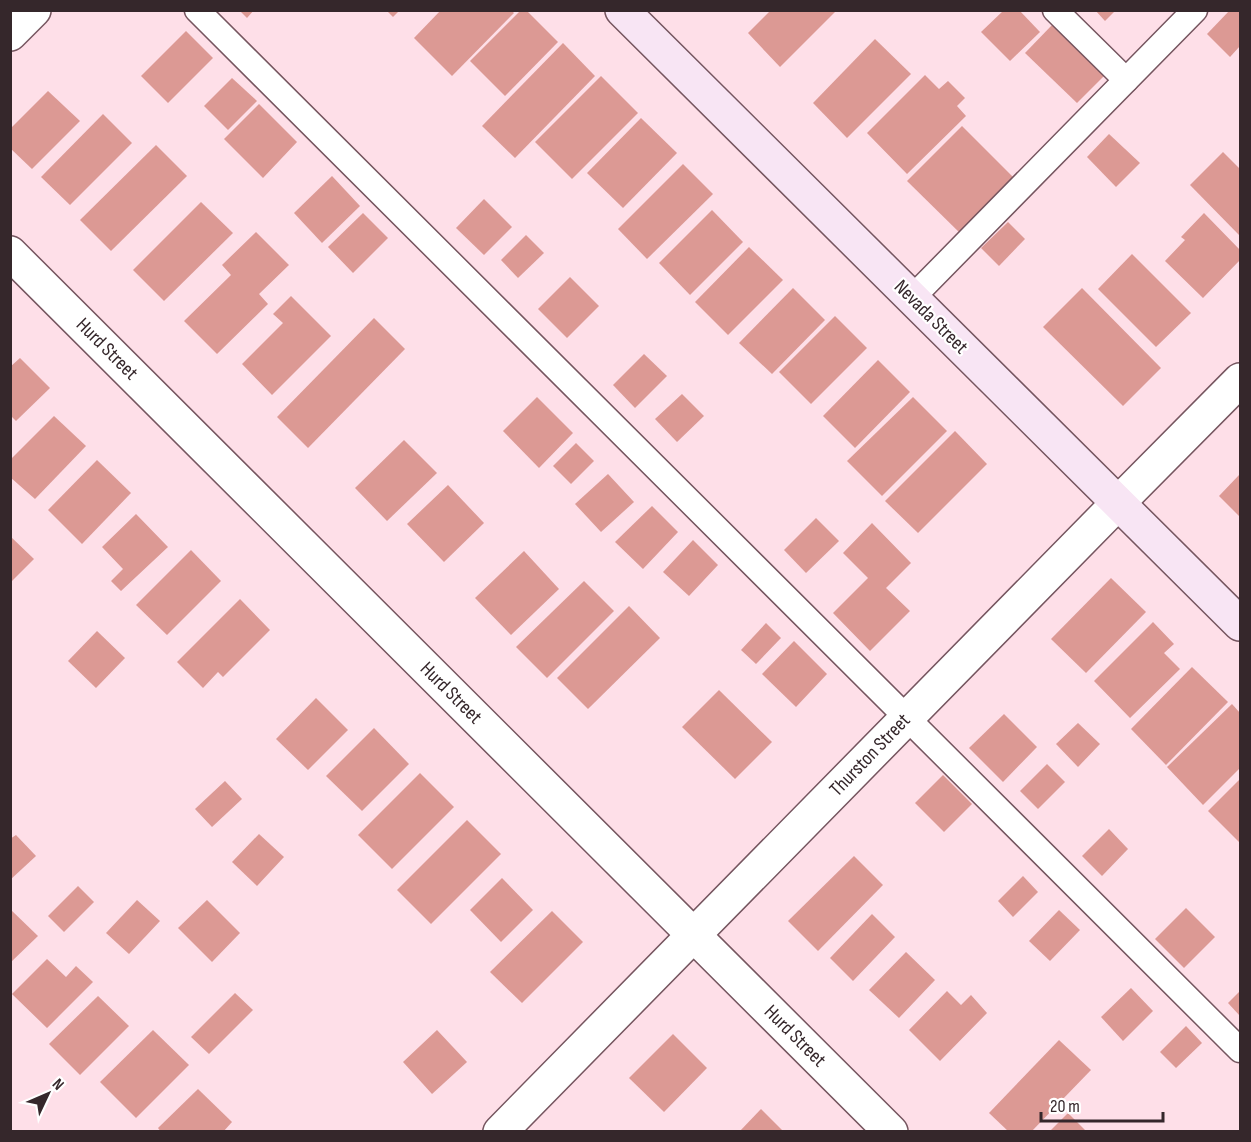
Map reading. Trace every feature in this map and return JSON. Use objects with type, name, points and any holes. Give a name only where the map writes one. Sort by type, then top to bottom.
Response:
[{"type":"street","points":[[10,34],[34,10]]},
{"type":"street","name":"Nevada Street","points":[[622,10],[1240,624]]},
{"type":"street","name":"Hurd Street","points":[[10,254],[891,1131]]},
{"type":"street","name":"Thurston Street","points":[[500,1131],[1240,380]]},
{"type":"lane","points":[[196,10],[1240,1050]]},
{"type":"lane","points":[[1055,10],[1126,80]]},
{"type":"lane","points":[[912,298],[1195,10]]},
{"type":"building","points":[[239,10],[254,10],[247,18]]},
{"type":"building","points":[[386,10],[400,10],[393,17]]},
{"type":"building","points":[[441,10],[511,10],[514,13],[452,76],[414,38]]},
{"type":"building","points":[[521,10],[526,10],[558,42],[505,96],[470,61]]},
{"type":"building","points":[[771,10],[837,10],[780,67],[748,33]]},
{"type":"building","points":[[1004,10],[1019,10],[1040,32],[1010,61],[981,32]]},
{"type":"building","points":[[1095,10],[1116,10],[1105,21]]},
{"type":"building","points":[[1230,10],[1238,10],[1240,13],[1240,46],[1230,57],[1207,34]]},
{"type":"building","points":[[1053,24],[1105,75],[1077,103],[1025,53]]},
{"type":"building","points":[[186,31],[213,58],[168,103],[141,76]]},
{"type":"building","points":[[875,39],[911,74],[847,138],[813,103]]},
{"type":"building","points":[[563,43],[595,76],[515,158],[482,126]]},
{"type":"building","points":[[925,75],[939,89],[948,81],[965,98],[957,106],[966,116],[907,174],[867,133]]},
{"type":"building","points":[[601,76],[638,113],[572,179],[535,142]]},
{"type":"building","points":[[232,78],[257,101],[228,130],[204,106]]},
{"type":"building","points":[[48,91],[80,121],[32,169],[10,148],[10,129]]},
{"type":"building","points":[[259,104],[297,142],[263,178],[224,139]]},
{"type":"building","points":[[103,114],[132,143],[70,205],[41,177]]},
{"type":"building","points":[[641,118],[677,153],[623,208],[587,173]]},
{"type":"building","points":[[962,126],[1019,183],[965,238],[907,181]]},
{"type":"building","points":[[1109,134],[1140,163],[1116,187],[1087,157]]},
{"type":"building","points":[[156,145],[187,176],[111,251],[80,220]]},
{"type":"building","points":[[1223,152],[1240,169],[1240,236],[1190,185]]},
{"type":"building","points":[[683,164],[713,194],[647,259],[618,229]]},
{"type":"building","points":[[332,176],[360,206],[322,243],[294,213]]},
{"type":"building","points":[[484,199],[512,227],[484,255],[456,228]]},
{"type":"building","points":[[201,202],[233,233],[164,301],[133,270]]},
{"type":"building","points":[[712,210],[743,242],[690,295],[659,263]]},
{"type":"building","points":[[363,213],[388,238],[353,273],[328,247]]},
{"type":"building","points":[[1204,213],[1240,250],[1240,260],[1203,298],[1165,261],[1185,240],[1181,237]]},
{"type":"building","points":[[1008,222],[1025,239],[999,266],[981,248]]},
{"type":"building","points":[[256,232],[289,265],[259,294],[268,304],[217,354],[184,321],[231,275],[222,265]]},
{"type":"building","points":[[526,235],[544,253],[518,278],[501,260]]},
{"type":"building","points":[[749,247],[783,280],[728,335],[695,302]]},
{"type":"building","points":[[1132,254],[1191,313],[1156,347],[1098,289]]},
{"type":"building","points":[[570,277],[599,306],[567,338],[538,309]]},
{"type":"building","points":[[793,288],[825,320],[772,374],[739,343]]},
{"type":"building","points":[[1082,288],[1161,368],[1123,406],[1043,327]]},
{"type":"building","points":[[291,296],[331,336],[272,395],[242,364],[283,323],[273,314]]},
{"type":"building","points":[[835,316],[867,348],[811,404],[779,372]]},
{"type":"building","points":[[374,318],[405,349],[308,448],[277,417]]},
{"type":"building","points":[[644,354],[667,376],[635,408],[613,385]]},
{"type":"building","points":[[20,358],[50,388],[16,421],[10,415],[10,367]]},
{"type":"building","points":[[878,360],[910,392],[855,448],[823,416]]},
{"type":"building","points":[[682,394],[704,416],[677,442],[655,419]]},
{"type":"building","points":[[537,397],[573,433],[539,468],[503,431]]},
{"type":"building","points":[[913,397],[947,431],[882,496],[847,461]]},
{"type":"building","points":[[54,416],[86,446],[35,499],[10,477],[10,460]]},
{"type":"building","points":[[955,431],[987,464],[918,533],[885,501]]},
{"type":"building","points":[[404,440],[437,473],[387,521],[355,488]]},
{"type":"building","points":[[576,443],[594,461],[571,484],[553,466]]},
{"type":"building","points":[[97,460],[131,493],[82,544],[48,510]]},
{"type":"building","points":[[608,474],[634,502],[601,532],[575,504]]},
{"type":"building","points":[[1240,474],[1240,517],[1219,496]]},
{"type":"building","points":[[448,485],[484,523],[444,562],[407,524]]},
{"type":"building","points":[[652,506],[678,532],[643,569],[615,542]]},
{"type":"building","points":[[136,514],[168,547],[121,591],[111,581],[123,569],[102,547]]},
{"type":"building","points":[[816,518],[839,541],[806,573],[784,550]]},
{"type":"building","points":[[872,523],[911,563],[886,588],[910,611],[870,651],[833,613],[868,578],[843,553]]},
{"type":"building","points":[[10,536],[34,559],[10,583]]},
{"type":"building","points":[[693,540],[718,565],[689,596],[663,572]]},
{"type":"building","points":[[191,550],[221,581],[167,635],[136,605]]},
{"type":"building","points":[[524,551],[559,589],[511,635],[475,598]]},
{"type":"building","points":[[1111,578],[1146,612],[1086,673],[1051,639]]},
{"type":"building","points":[[584,581],[614,611],[547,678],[516,647]]},
{"type":"building","points":[[240,599],[270,630],[223,677],[218,672],[203,688],[177,662]]},
{"type":"building","points":[[629,606],[660,638],[588,709],[557,678]]},
{"type":"building","points":[[1153,622],[1174,644],[1164,653],[1180,669],[1130,718],[1094,681]]},
{"type":"building","points":[[766,623],[781,638],[756,664],[741,650]]},
{"type":"building","points":[[97,631],[125,658],[96,688],[68,661]]},
{"type":"building","points":[[794,641],[827,674],[796,707],[762,674]]},
{"type":"building","points":[[1192,667],[1228,702],[1166,765],[1131,729]]},
{"type":"building","points":[[719,690],[772,742],[735,779],[682,727]]},
{"type":"building","points":[[316,698],[348,730],[308,770],[276,739]]},
{"type":"building","points":[[1232,704],[1240,713],[1240,768],[1203,805],[1167,767]]},
{"type":"building","points":[[1004,714],[1037,747],[1003,782],[969,748]]},
{"type":"building","points":[[1078,723],[1100,744],[1078,767],[1056,744]]},
{"type":"building","points":[[374,728],[409,764],[362,811],[326,776]]},
{"type":"building","points":[[1047,764],[1065,782],[1038,809],[1020,791]]},
{"type":"building","points":[[420,773],[454,807],[392,869],[358,835]]},
{"type":"building","points":[[943,775],[972,804],[944,832],[915,803]]},
{"type":"building","points":[[1240,779],[1240,843],[1208,811]]},
{"type":"building","points":[[225,781],[242,799],[212,827],[195,809]]},
{"type":"building","points":[[467,820],[501,854],[431,924],[397,890]]},
{"type":"building","points":[[1109,829],[1128,849],[1102,876],[1082,856]]},
{"type":"building","points":[[259,834],[284,857],[257,886],[232,862]]},
{"type":"building","points":[[16,835],[36,856],[10,880],[10,839]]},
{"type":"building","points":[[854,856],[883,885],[818,951],[788,921]]},
{"type":"building","points":[[1023,876],[1038,892],[1013,917],[998,901]]},
{"type":"building","points":[[502,878],[533,910],[501,942],[470,910]]},
{"type":"building","points":[[78,886],[94,902],[64,932],[48,916]]},
{"type":"building","points":[[137,900],[160,921],[129,954],[106,933]]},
{"type":"building","points":[[207,900],[240,933],[212,962],[178,928]]},
{"type":"building","points":[[1186,908],[1215,937],[1184,968],[1155,939]]},
{"type":"building","points":[[10,909],[38,936],[10,963]]},
{"type":"building","points":[[1059,910],[1080,930],[1050,961],[1029,941]]},
{"type":"building","points":[[552,911],[583,942],[522,1003],[490,972]]},
{"type":"building","points":[[872,914],[895,937],[853,981],[830,958]]},
{"type":"building","points":[[906,952],[935,980],[899,1018],[869,990]]},
{"type":"building","points":[[47,959],[66,977],[76,966],[93,982],[47,1028],[12,994]]},
{"type":"building","points":[[1131,988],[1153,1011],[1123,1041],[1101,1017]]},
{"type":"building","points":[[947,991],[961,1005],[971,995],[987,1013],[940,1061],[909,1030]]},
{"type":"building","points":[[1240,991],[1240,1016],[1228,1003]]},
{"type":"building","points":[[235,993],[253,1010],[209,1054],[191,1037]]},
{"type":"building","points":[[98,996],[129,1026],[80,1075],[49,1044]]},
{"type":"building","points":[[1186,1026],[1202,1043],[1176,1068],[1160,1052]]},
{"type":"building","points":[[153,1030],[189,1065],[136,1118],[100,1082]]},
{"type":"building","points":[[437,1030],[467,1062],[432,1094],[403,1062]]},
{"type":"building","points":[[673,1034],[707,1068],[664,1112],[629,1078]]},
{"type":"building","points":[[1059,1040],[1091,1070],[1031,1132],[1009,1132],[989,1113]]},
{"type":"building","points":[[198,1089],[232,1122],[223,1132],[161,1132],[158,1128]]},
{"type":"building","points":[[761,1109],[784,1132],[739,1132]]},
{"type":"building","points":[[1068,1113],[1087,1132],[1049,1132]]}]
